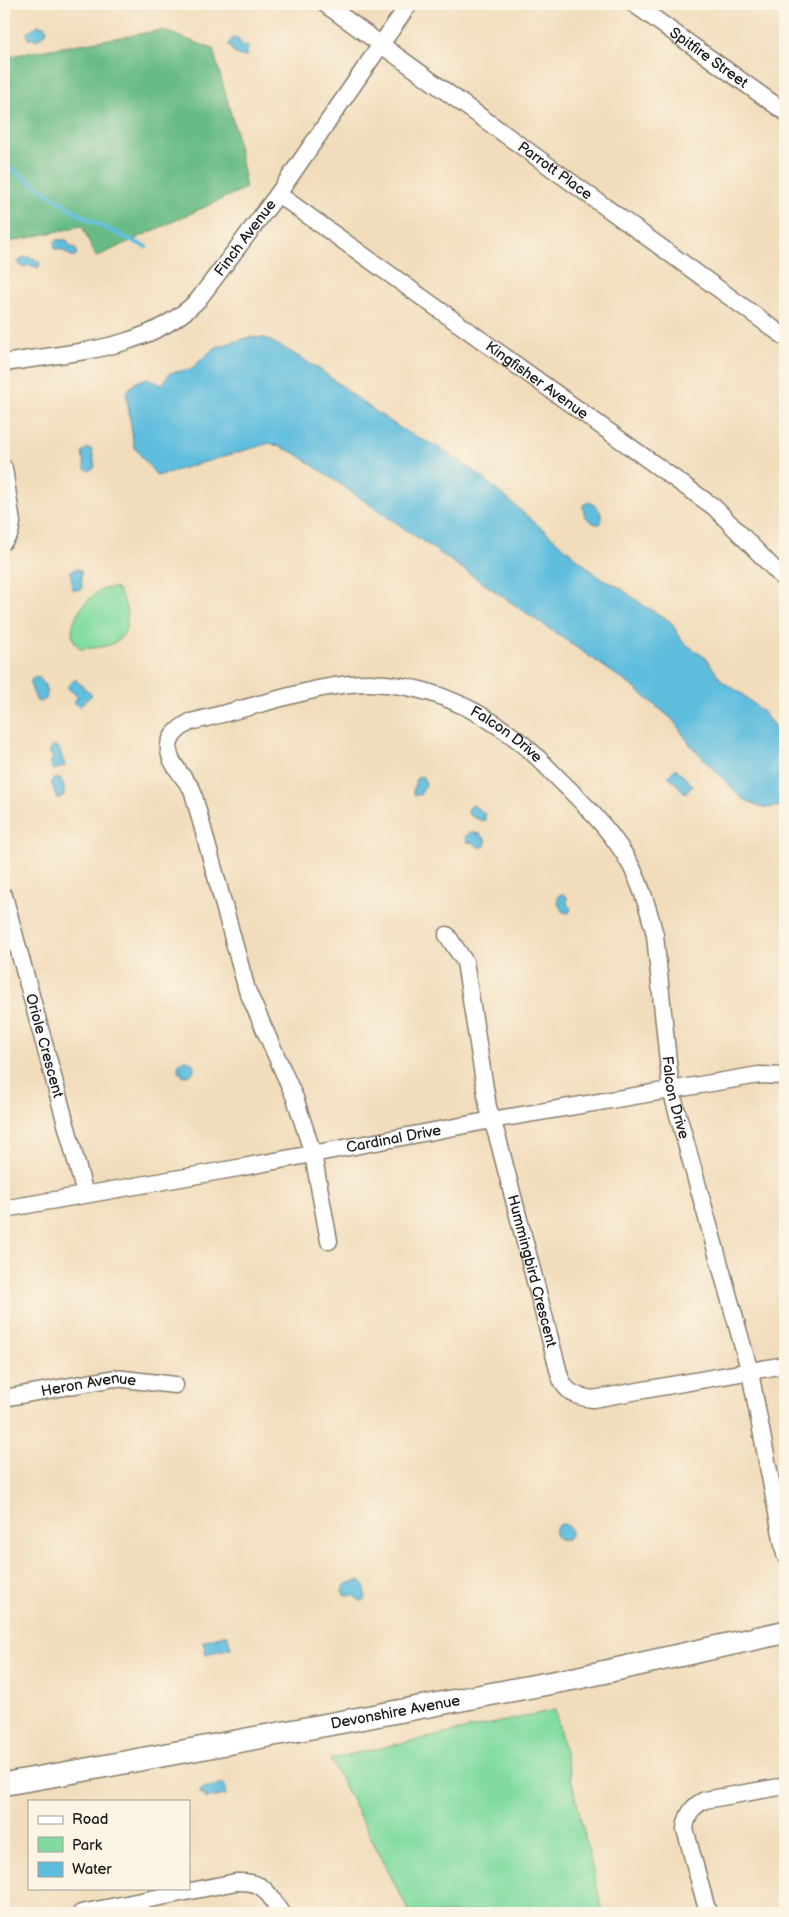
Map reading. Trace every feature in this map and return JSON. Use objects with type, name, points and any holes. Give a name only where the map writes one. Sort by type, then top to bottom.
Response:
[{"type":"main road","name":"Devonshire Avenue","points":[[4,1784],[104,1767],[567,1679],[785,1632]]},
{"type":"street","name":"Parrott Place","points":[[325,4],[785,337]]},
{"type":"street","name":"Finch Avenue","points":[[4,363],[124,342],[161,328],[188,310],[198,300],[278,194],[409,4]]},
{"type":"street","name":"Spitfire Street","points":[[634,4],[785,112]]},
{"type":"street","name":"Kingfisher Avenue","points":[[278,194],[714,507],[785,580]]},
{"type":"street","points":[[4,468],[12,523],[10,532],[4,542]]},
{"type":"street","name":"Falcon Drive","points":[[328,1241],[313,1154],[295,1098],[247,990],[192,789],[173,763],[169,751],[170,741],[174,733],[190,722],[326,686],[370,683],[401,686],[448,698],[468,708],[520,741],[585,806],[601,824],[630,864],[649,910],[656,942],[672,1090],[750,1372],[785,1555]]},
{"type":"street","name":"Oriole Crescent","points":[[4,896],[84,1194]]},
{"type":"street","name":"Hummingbird Crescent","points":[[447,935],[465,962],[488,1106],[560,1377],[569,1392],[576,1396],[593,1399],[785,1365]]},
{"type":"street","name":"Cardinal Drive","points":[[4,1209],[492,1120],[759,1076],[785,1076]]},
{"type":"street","name":"Heron Avenue","points":[[4,1398],[115,1378],[175,1385]]},
{"type":"street","points":[[708,1913],[685,1829],[690,1812],[696,1804],[705,1800],[785,1786]]},
{"type":"street","points":[[89,1912],[236,1882],[252,1882],[262,1887],[281,1913]]},
{"type":"green space","points":[[162,30],[213,49],[235,128],[246,188],[96,257],[82,226],[4,243],[4,57]]},
{"type":"green space","points":[[117,589],[127,612],[126,628],[123,635],[109,645],[81,649],[75,642],[72,634],[76,617],[87,601],[94,595],[101,590]]},
{"type":"green space","points":[[555,1710],[603,1913],[410,1913],[330,1759]]},
{"type":"water","points":[[38,25],[44,26],[47,29],[46,33],[38,39],[28,39],[27,32]]},
{"type":"water","points":[[233,38],[238,39],[242,45],[248,47],[247,56],[240,56],[234,53],[229,46]]},
{"type":"water","points":[[57,240],[67,240],[70,246],[75,248],[77,254],[73,257],[62,250],[55,249],[54,242]]},
{"type":"water","points":[[30,257],[40,262],[39,268],[29,265],[24,267],[18,262],[22,258]]},
{"type":"water","points":[[250,337],[265,338],[286,349],[322,371],[403,430],[439,448],[478,474],[599,577],[619,587],[643,605],[670,621],[683,642],[706,658],[722,681],[742,694],[762,711],[780,733],[785,746],[785,806],[763,808],[742,798],[691,746],[673,720],[632,686],[295,453],[270,443],[157,476],[134,447],[126,392],[135,383],[147,378],[162,385],[170,373],[191,369],[214,348]]},
{"type":"water","points":[[88,448],[92,450],[95,467],[89,471],[85,469],[82,452]]},
{"type":"water","points":[[589,502],[595,505],[601,514],[602,521],[600,524],[593,523],[585,516],[583,505]]},
{"type":"water","points":[[81,570],[82,589],[75,590],[72,589],[71,571]]},
{"type":"water","points":[[38,677],[44,684],[47,693],[46,699],[39,702],[36,700],[30,684],[32,679]]},
{"type":"water","points":[[75,679],[92,695],[79,707],[74,702],[78,697],[67,687]]},
{"type":"water","points":[[57,746],[65,766],[53,770],[50,762],[53,758],[50,754],[50,749]]},
{"type":"water","points":[[676,768],[693,786],[685,793],[668,776]]},
{"type":"water","points":[[421,776],[426,784],[420,795],[415,795],[413,792],[416,779]]},
{"type":"water","points":[[60,778],[64,785],[64,795],[57,798],[51,782],[53,779]]},
{"type":"water","points":[[473,805],[485,814],[485,820],[482,821],[469,815],[469,808]]},
{"type":"water","points":[[470,832],[480,834],[486,840],[485,846],[479,848],[474,843],[467,842],[465,837]]},
{"type":"water","points":[[563,894],[567,897],[567,904],[571,908],[569,913],[563,912],[558,904],[559,895]]},
{"type":"water","points":[[183,1060],[189,1060],[194,1065],[192,1074],[183,1076],[178,1071],[178,1065]]},
{"type":"water","points":[[563,1524],[569,1526],[571,1532],[569,1538],[563,1540],[557,1538],[555,1532],[557,1526]]},
{"type":"water","points":[[360,1580],[365,1589],[365,1600],[360,1601],[354,1595],[348,1596],[344,1594],[342,1590],[346,1584]]},
{"type":"water","points":[[227,1634],[231,1648],[206,1654],[203,1641]]},
{"type":"water","points":[[224,1784],[226,1795],[205,1799],[204,1795],[201,1795],[200,1790],[202,1788]]},
{"type":"waterway","points":[[4,164],[77,213],[146,247]]}]
